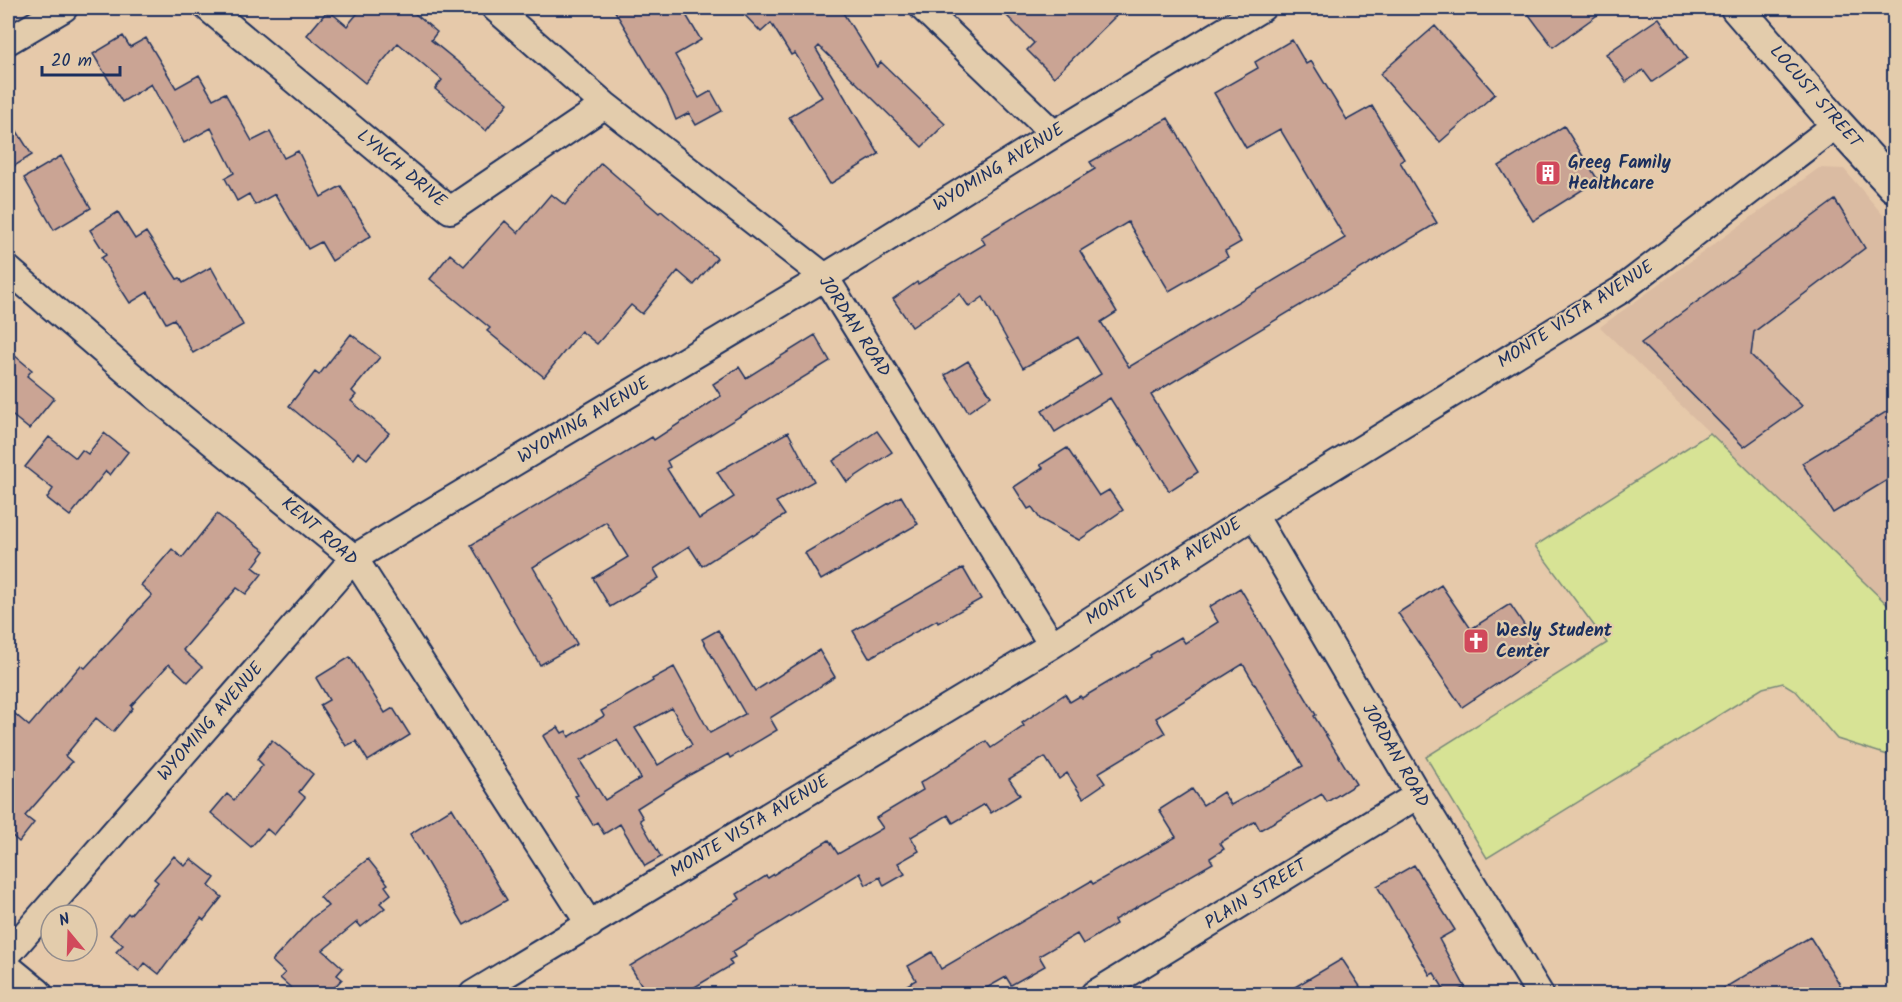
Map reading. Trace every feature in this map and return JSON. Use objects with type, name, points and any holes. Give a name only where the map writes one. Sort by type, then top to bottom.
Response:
[{"type":"street","points":[[8,41],[64,8]]},
{"type":"street","name":"LYNCH DRIVE","points":[[207,8],[450,210],[605,105]]},
{"type":"street","name":"JORDAN ROAD","points":[[495,8],[605,105],[825,277],[1052,645]]},
{"type":"street","points":[[923,8],[1054,134]]},
{"type":"street","name":"WYOMING AVENUE","points":[[8,954],[354,558],[825,277],[1262,8]]},
{"type":"street","name":"LOCUST STREET","points":[[1737,8],[1894,186]]},
{"type":"street","name":"MONTE VISTA AVENUE","points":[[473,994],[1052,645],[1254,514],[1621,290],[1837,124]]},
{"type":"street","name":"KENT ROAD","points":[[8,269],[153,394],[354,558],[590,925]]},
{"type":"street","name":"JORDAN ROAD","points":[[1254,514],[1418,795],[1540,994]]},
{"type":"street","name":"PLAIN STREET","points":[[1094,994],[1418,795]]},
{"type":"street","points":[[8,971],[36,994]]},
{"type":"shaded area","points":[[1819,168],[1844,169],[1894,228],[1894,611],[1600,327]]},
{"type":"green space","points":[[1710,433],[1894,611],[1894,757],[1837,739],[1796,691],[1783,683],[1763,688],[1487,858],[1426,757],[1607,643],[1535,546]]},
{"type":"building","points":[[362,8],[408,8],[437,32],[431,40],[508,103],[486,131],[435,89],[442,80],[398,43],[365,83],[307,35],[328,10],[347,26]]},
{"type":"building","points":[[613,8],[682,8],[701,40],[675,55],[699,98],[711,91],[722,111],[696,125],[689,113],[676,120],[667,98]]},
{"type":"building","points":[[738,8],[840,8],[877,67],[881,62],[945,124],[922,147],[819,46],[816,49],[879,154],[830,184],[789,117],[822,97],[795,53],[791,55],[771,23],[761,32]]},
{"type":"building","points":[[999,8],[1124,8],[1054,77],[1027,50],[1034,43]]},
{"type":"building","points":[[1524,8],[1607,8],[1553,47]]},
{"type":"building","points":[[1659,18],[1687,58],[1652,82],[1643,70],[1626,82],[1606,54]]},
{"type":"building","points":[[1435,26],[1495,94],[1440,142],[1380,74]]},
{"type":"building","points":[[123,36],[130,47],[146,38],[176,88],[199,75],[213,99],[225,93],[252,141],[270,132],[284,158],[298,151],[321,197],[341,186],[371,236],[332,261],[321,242],[308,249],[275,194],[255,205],[249,194],[237,201],[225,178],[234,173],[211,128],[184,143],[151,84],[122,102],[93,54]]},
{"type":"building","points":[[1292,40],[1306,64],[1311,61],[1347,120],[1372,106],[1404,159],[1400,162],[1437,223],[1151,395],[1198,472],[1169,491],[1110,398],[1055,432],[1042,411],[1101,374],[1078,337],[1023,368],[983,297],[969,307],[960,294],[912,327],[893,299],[917,282],[918,284],[985,244],[981,237],[1095,169],[1090,162],[1168,118],[1241,242],[1225,251],[1228,257],[1169,291],[1128,222],[1080,251],[1117,312],[1101,322],[1129,367],[1345,238],[1280,129],[1246,148],[1214,93],[1258,68],[1255,62]]},
{"type":"building","points":[[8,117],[32,155],[8,170]]},
{"type":"building","name":"Greeg Family Healthcare","points":[[1564,126],[1598,180],[1533,221],[1499,166]]},
{"type":"building","points":[[61,156],[91,208],[54,230],[24,178]]},
{"type":"building","points":[[601,163],[659,213],[661,211],[717,258],[694,285],[678,271],[642,314],[631,305],[597,344],[581,331],[544,377],[487,331],[490,328],[430,279],[450,254],[464,266],[505,221],[518,233],[551,194],[565,205]]},
{"type":"building","points":[[1835,200],[1865,248],[1754,332],[1751,355],[1802,406],[1744,447],[1641,343]]},
{"type":"building","points":[[118,212],[135,239],[146,232],[177,279],[180,278],[183,283],[211,267],[243,325],[193,353],[174,319],[166,323],[148,292],[130,303],[101,258],[106,255],[90,230]]},
{"type":"building","points":[[351,334],[380,357],[352,391],[356,395],[351,401],[389,433],[367,459],[358,452],[353,459],[289,406],[315,372],[319,375]]},
{"type":"building","points":[[815,335],[830,361],[667,461],[670,467],[667,469],[699,519],[734,497],[717,472],[788,432],[814,481],[776,502],[785,515],[753,536],[752,534],[702,566],[689,546],[654,569],[659,578],[610,607],[593,578],[628,557],[606,522],[533,567],[577,644],[540,665],[471,545],[652,437],[654,440],[721,396],[713,384],[739,367],[746,378]]},
{"type":"building","points":[[8,350],[32,370],[27,376],[54,398],[29,429],[8,412]]},
{"type":"building","points":[[968,361],[991,396],[968,412],[945,375]]},
{"type":"building","points":[[1894,407],[1894,476],[1833,513],[1802,463]]},
{"type":"building","points":[[877,431],[892,452],[847,482],[833,461]]},
{"type":"building","points":[[104,433],[128,452],[110,475],[106,471],[70,516],[47,498],[53,489],[25,467],[49,437],[76,458],[82,450],[88,454]]},
{"type":"building","points":[[1067,448],[1099,496],[1109,490],[1123,510],[1079,540],[1040,519],[1032,507],[1028,509],[1014,487],[1043,468],[1040,465]]},
{"type":"building","points":[[901,496],[918,524],[821,580],[805,553]]},
{"type":"building","points":[[217,514],[265,551],[253,567],[262,574],[246,594],[237,588],[183,650],[202,667],[188,682],[169,664],[131,706],[133,708],[113,732],[96,718],[65,756],[72,762],[25,816],[34,823],[19,842],[10,834],[8,836],[8,708],[29,726],[81,665],[85,668],[152,595],[141,585],[172,549],[182,558]]},
{"type":"building","points":[[963,568],[981,599],[938,623],[937,620],[869,658],[853,631]]},
{"type":"building","name":"Wesly Student Center","points":[[1441,585],[1471,629],[1510,604],[1543,653],[1462,707],[1398,613]]},
{"type":"building","points":[[1240,588],[1356,784],[1327,802],[1322,794],[1260,830],[1255,821],[1220,843],[1224,849],[1210,858],[1213,863],[1114,920],[1116,924],[1083,944],[1077,934],[1039,956],[1045,966],[1011,985],[1006,977],[976,994],[891,994],[916,980],[908,966],[932,952],[941,969],[1091,881],[1093,884],[1176,837],[1159,810],[1192,789],[1203,805],[1223,792],[1231,805],[1303,766],[1243,664],[1156,718],[1165,733],[1098,773],[1105,783],[1083,798],[1067,773],[1059,779],[1045,757],[1009,779],[1020,795],[991,813],[985,804],[953,823],[948,815],[911,837],[919,851],[898,863],[905,874],[884,886],[880,877],[866,885],[860,873],[732,952],[735,957],[729,960],[732,965],[683,994],[647,994],[630,966],[740,899],[737,894],[766,876],[768,878],[829,840],[838,854],[883,828],[876,818],[923,790],[920,783],[986,741],[991,748],[1024,726],[1022,723],[1065,694],[1070,702],[1080,696],[1082,698],[1181,637],[1185,643],[1218,622],[1209,607]]},
{"type":"building","points":[[718,630],[755,691],[819,650],[835,677],[770,718],[777,730],[730,758],[728,754],[686,777],[637,808],[643,818],[640,820],[661,857],[645,866],[620,824],[604,834],[597,822],[593,825],[543,736],[558,727],[562,733],[566,731],[569,737],[604,716],[601,711],[674,667],[710,733],[745,714],[702,639]],"holes":[[[672,708],[692,745],[658,765],[635,728]],[[617,740],[641,778],[605,800],[580,761]]]},
{"type":"building","points":[[350,657],[385,713],[393,708],[410,735],[368,761],[356,741],[346,746],[320,705],[329,700],[316,678]]},
{"type":"building","points":[[272,740],[313,774],[299,792],[305,797],[274,835],[267,829],[251,847],[211,813],[227,794],[234,800],[263,765],[257,759]]},
{"type":"building","points":[[452,808],[507,900],[464,925],[410,834]]},
{"type":"building","points":[[174,856],[185,866],[191,859],[215,878],[209,886],[222,897],[204,920],[201,918],[159,974],[145,963],[139,971],[116,952],[123,945],[110,935],[158,882],[154,879]]},
{"type":"building","points":[[368,859],[388,884],[385,886],[391,894],[380,903],[385,908],[361,927],[357,922],[323,950],[343,968],[337,975],[342,979],[328,994],[298,994],[280,978],[285,973],[272,961],[312,918],[328,906],[320,897]]},
{"type":"building","points":[[1414,865],[1455,930],[1439,939],[1465,987],[1452,994],[1447,994],[1434,973],[1430,975],[1377,886]]},
{"type":"building","points":[[1810,937],[1846,994],[1714,994]]},
{"type":"building","points":[[1342,959],[1365,994],[1283,994]]},
{"type":"place","name":"Greeg Family Healthcare","points":[[1548,173]]},
{"type":"place","name":"Wesly Student Center","points":[[1476,641]]}]
